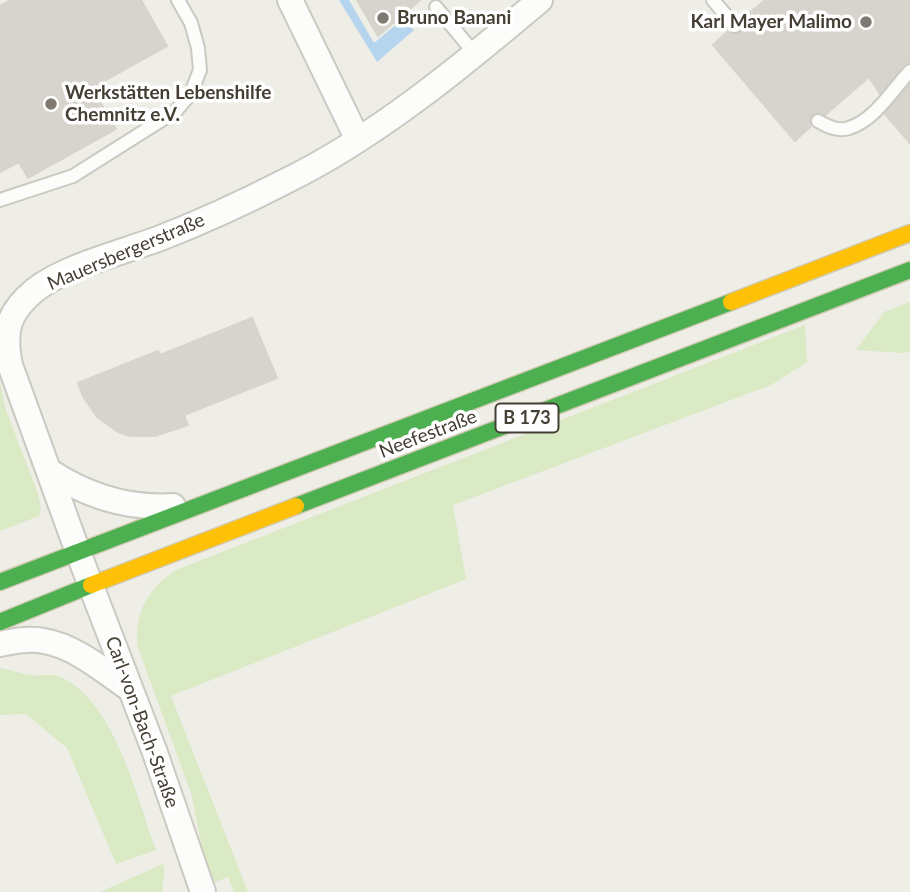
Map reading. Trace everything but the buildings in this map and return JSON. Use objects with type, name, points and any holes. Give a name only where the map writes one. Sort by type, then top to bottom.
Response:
[{"type":"main road","name":"Neefestraße","points":[[0,582],[910,233]]},
{"type":"main road","name":"Neefestraße","points":[[0,622],[910,270]]},
{"type":"street","points":[[290,0],[358,140]]},
{"type":"street","name":"Mauersbergerstraße","points":[[78,552],[10,365],[5,343],[8,325],[16,309],[36,289],[61,275],[197,223],[287,181],[358,140],[475,54],[540,0]]},
{"type":"street","points":[[49,471],[72,487],[127,505],[149,508],[204,505]]},
{"type":"street","name":"Carl-von-Bach-Straße","points":[[78,552],[203,892]]},
{"type":"street","points":[[0,644],[44,640],[68,649],[130,689]]},
{"type":"lane","points":[[0,200],[73,176],[176,111],[191,93],[200,71],[198,48],[191,23],[178,0]]},
{"type":"lane","points":[[713,0],[735,26]]},
{"type":"lane","points":[[436,6],[475,54]]},
{"type":"lane","points":[[818,121],[834,129],[848,129],[877,109],[910,71]]},
{"type":"green space","points":[[910,302],[910,351],[903,353],[856,350],[884,312]]},
{"type":"green space","points":[[805,325],[807,362],[771,385],[453,505],[466,579],[171,696],[248,892],[234,892],[228,877],[213,883],[203,853],[191,793],[137,645],[141,611],[158,585],[176,570]]},
{"type":"green space","points":[[0,383],[6,410],[41,508],[39,516],[0,531]]},
{"type":"green space","points":[[0,668],[28,674],[59,676],[81,691],[97,708],[122,754],[156,850],[116,864],[67,748],[26,714],[0,715]]},
{"type":"green space","points":[[163,864],[163,892],[100,892]]},
{"type":"water","points":[[339,0],[349,0],[374,43],[403,19],[414,30],[377,62]]},
{"type":"traffic: fast","points":[[296,506],[910,270]]},
{"type":"traffic: fast","points":[[78,552],[731,302]]},
{"type":"traffic: fast","points":[[0,582],[78,552]]},
{"type":"traffic: fast","points":[[0,622],[91,585]]},
{"type":"traffic: slow","points":[[731,302],[910,233]]},
{"type":"traffic: slow","points":[[91,585],[296,506]]},
{"type":"place","name":"Bruno Banani","points":[[383,18]]},
{"type":"place","name":"Karl Mayer Malimo","points":[[866,22]]},
{"type":"place","name":"Werkstätten Lebenshilfe Chemnitz e.V.","points":[[51,104]]}]
